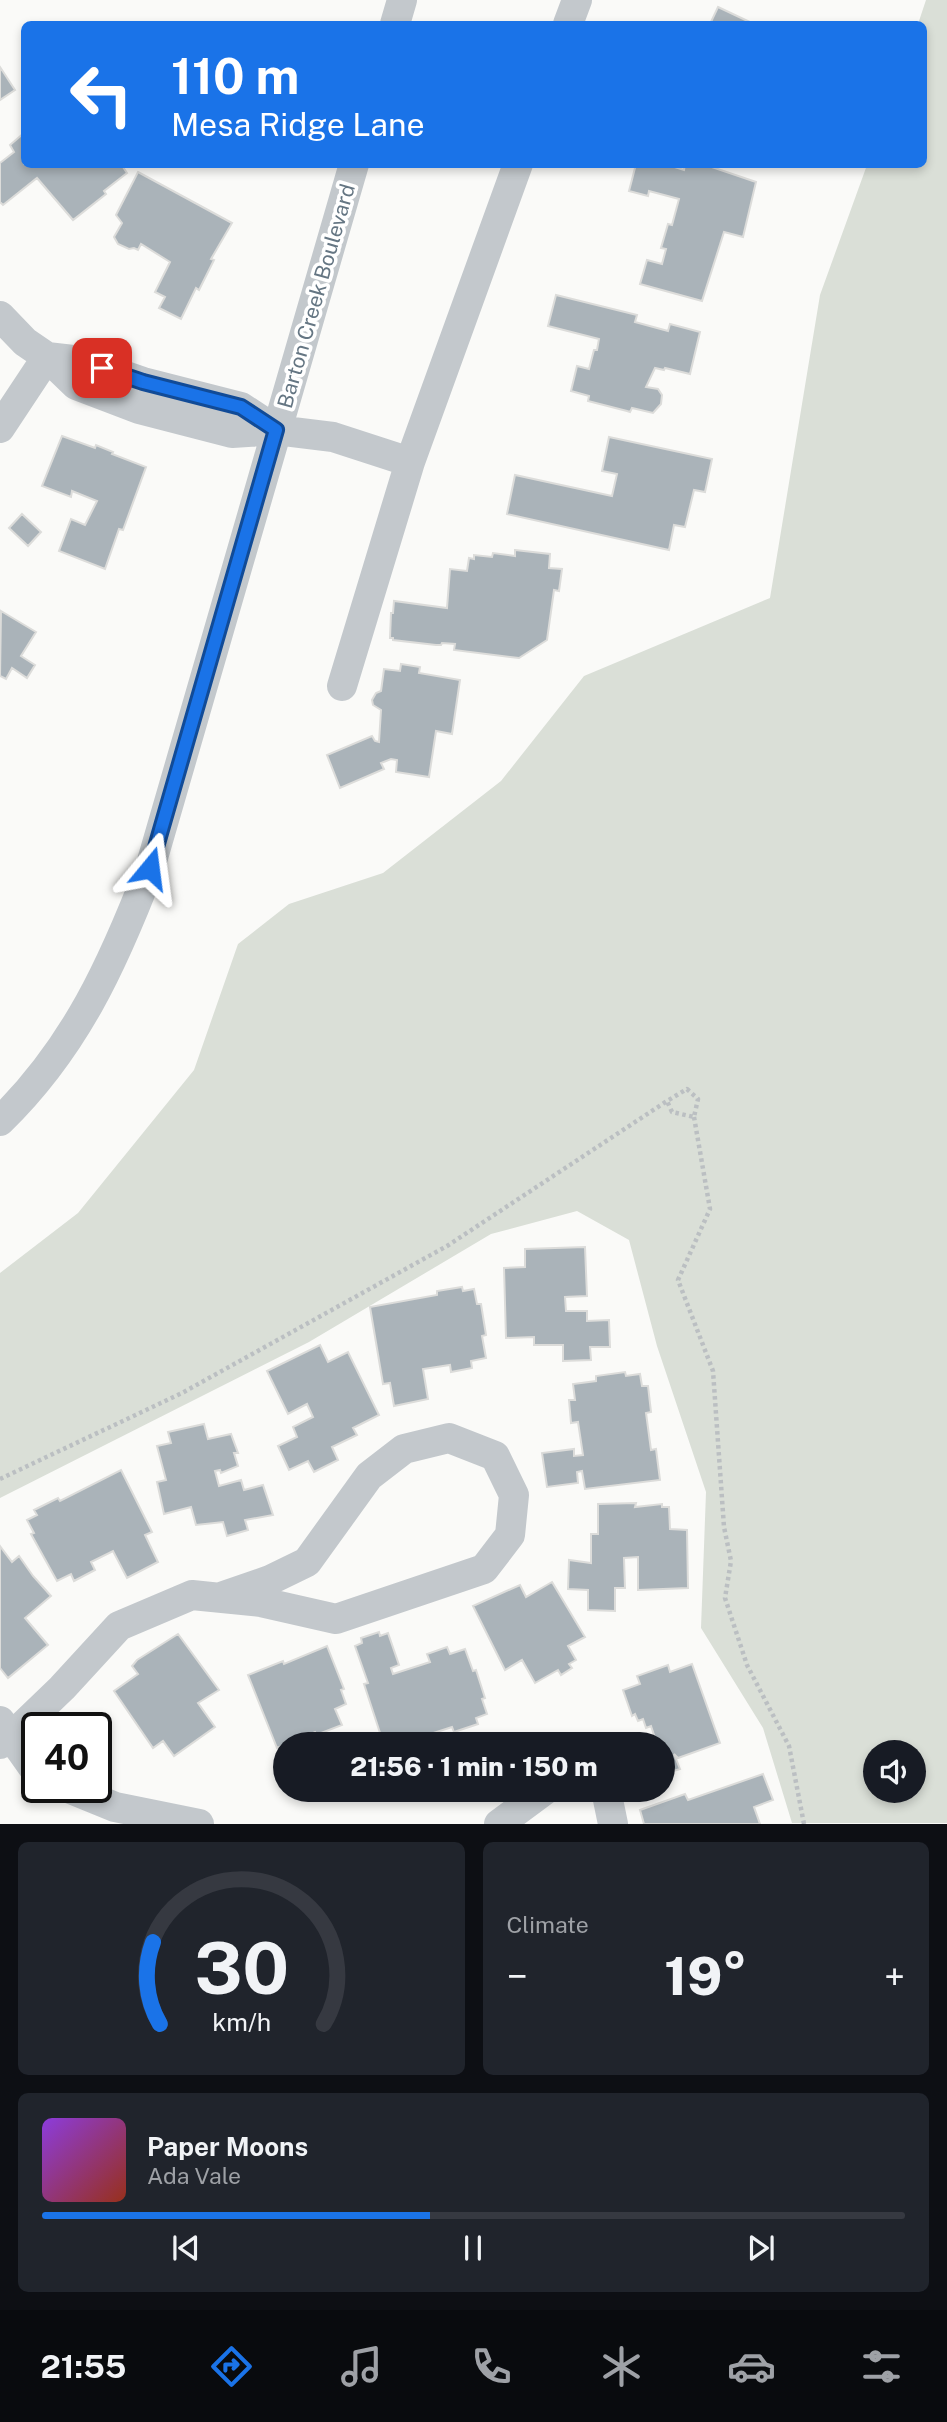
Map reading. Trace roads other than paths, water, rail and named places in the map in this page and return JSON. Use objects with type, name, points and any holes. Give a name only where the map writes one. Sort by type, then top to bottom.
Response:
[{"type":"street","points":[[396,21],[402,0]]},
{"type":"street","points":[[569,21],[577,0]]},
{"type":"street","name":"Barton Creek Boulevard","points":[[0,1121],[49,1068],[79,1024],[106,974],[150,868],[353,168]]},
{"type":"street","points":[[342,686],[410,462],[517,168]]},
{"type":"street","points":[[0,316],[25,342],[47,357],[82,361],[143,382],[241,407],[276,430],[333,437],[410,462]]},
{"type":"street","points":[[0,428],[47,357]]},
{"type":"street","points":[[21,1754],[4,1734],[62,1688],[119,1626],[192,1595],[221,1598],[261,1602],[336,1619],[484,1569],[510,1535],[514,1495],[495,1456],[449,1438],[404,1449],[369,1476],[307,1562],[270,1580],[221,1598]]},
{"type":"street","points":[[499,1824],[529,1802]]},
{"type":"street","points":[[609,1802],[613,1824]]},
{"type":"street","points":[[106,1803],[199,1824]]}]
